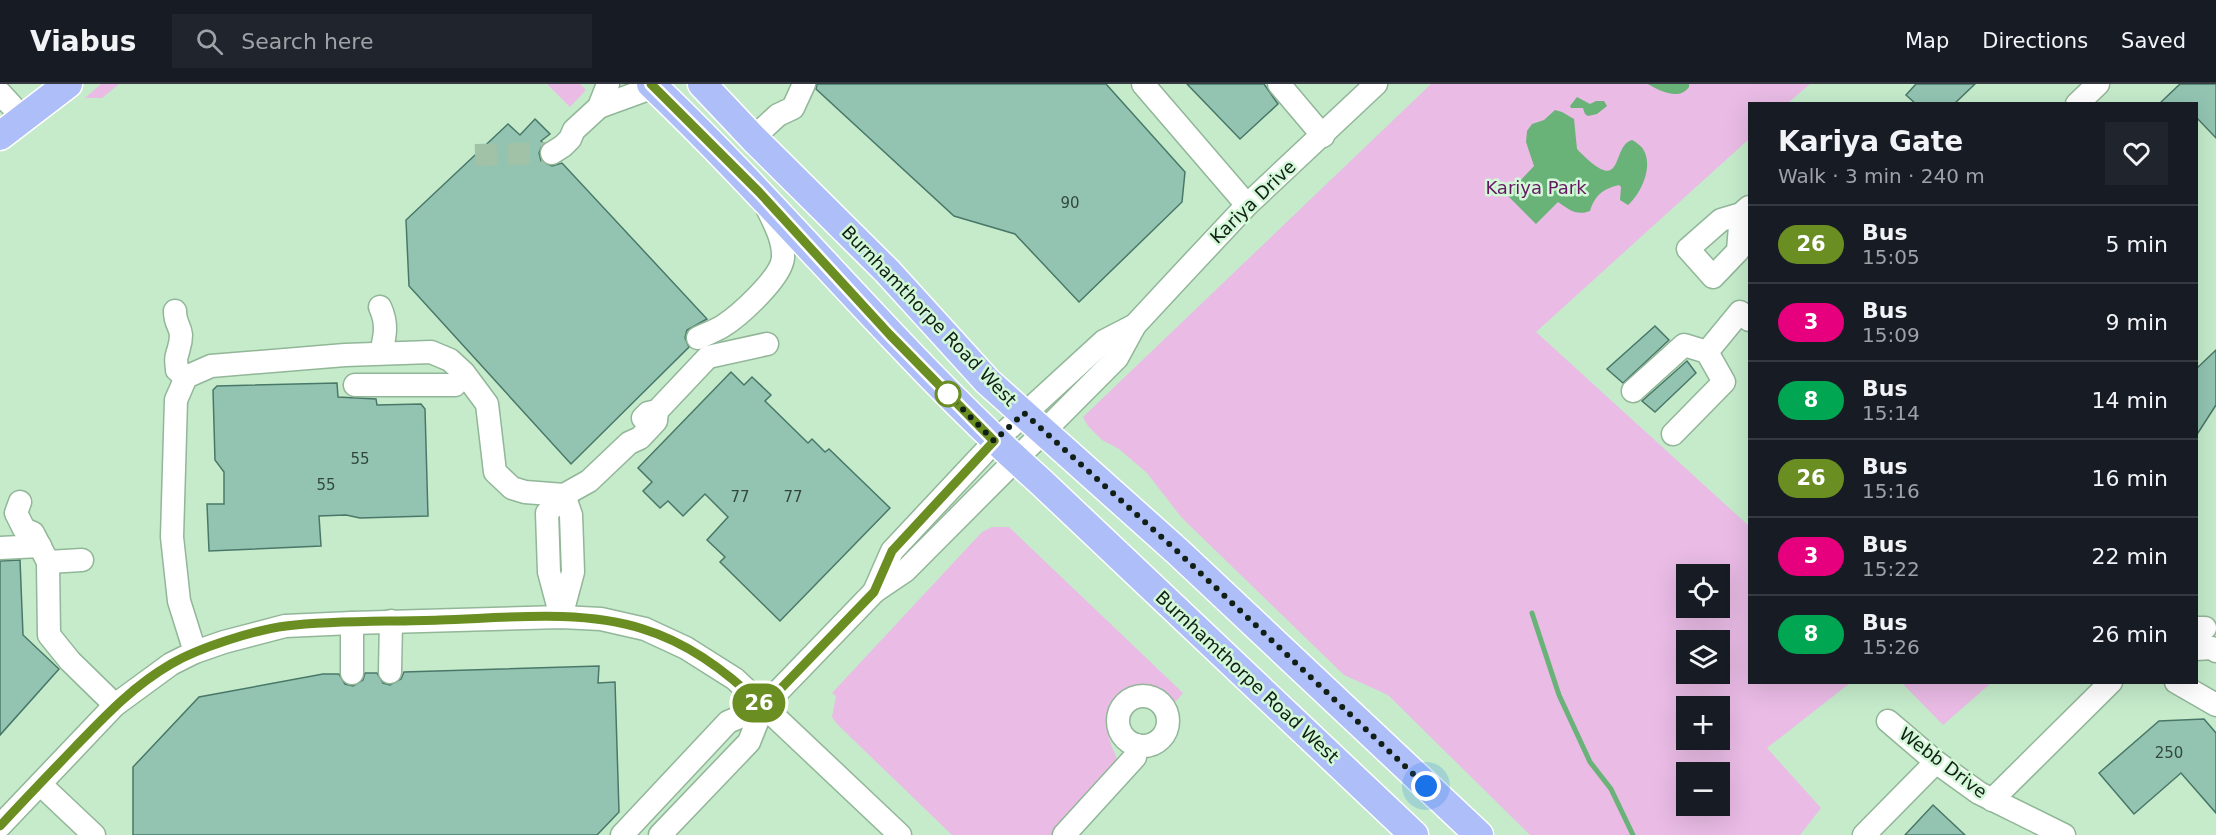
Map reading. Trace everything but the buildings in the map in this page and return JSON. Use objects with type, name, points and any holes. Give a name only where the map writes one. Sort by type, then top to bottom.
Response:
[{"type":"main road","points":[[0,136],[68,84]]},
{"type":"main road","name":"Burnhamthorpe Road West","points":[[702,84],[887,271],[987,381],[1177,551],[1479,835]]},
{"type":"main road","name":"Burnhamthorpe Road West","points":[[653,85],[759,192],[890,335],[994,441],[1016,459],[1414,835]]},
{"type":"street","points":[[599,107],[608,84]]},
{"type":"street","points":[[753,138],[778,115],[793,108],[804,84]]},
{"type":"street","points":[[1143,84],[1247,205]]},
{"type":"street","points":[[1279,84],[1323,136]]},
{"type":"street","name":"Kariya Drive","points":[[874,592],[892,551],[994,441],[1034,422],[1117,358],[1135,326],[1247,205],[1376,84]]},
{"type":"street","points":[[2079,102],[2098,84]]},
{"type":"street","points":[[574,130],[599,107],[653,85]]},
{"type":"street","points":[[0,93],[23,118]]},
{"type":"street","points":[[698,338],[723,325],[764,290],[775,277],[782,261],[779,231],[759,192]]},
{"type":"street","points":[[1707,352],[1740,312],[1748,319]]},
{"type":"street","points":[[175,316],[181,330],[181,347],[176,355],[177,370],[186,377]]},
{"type":"street","points":[[561,617],[549,572],[547,513],[564,495],[588,482],[629,443],[640,438],[656,421],[657,411],[708,357],[767,344]]},
{"type":"street","points":[[1633,391],[1684,345],[1707,352],[1724,382],[1673,434]]},
{"type":"street","points":[[195,652],[179,601],[172,537],[176,400],[186,377],[211,366],[381,353],[431,352],[450,360],[457,382],[488,404],[495,472],[512,488],[525,492],[564,495]]},
{"type":"street","points":[[355,385],[457,382]]},
{"type":"street","name":"Kariya Drive","points":[[874,592],[905,571],[1016,459],[1034,422]]},
{"type":"street","points":[[20,503],[29,507],[36,525],[49,635],[70,661],[115,705]]},
{"type":"street","points":[[0,548],[40,547],[82,560]]},
{"type":"street","points":[[660,835],[749,742],[763,707],[874,592]]},
{"type":"street","points":[[0,825],[115,705],[171,664],[195,652],[285,626],[352,622],[561,617],[601,619],[645,629],[686,648],[735,679],[900,835]]},
{"type":"street","points":[[390,672],[391,621]]},
{"type":"street","points":[[352,622],[352,673]]},
{"type":"street","points":[[2198,649],[2212,648],[2216,651]]},
{"type":"street","points":[[1992,800],[2109,684]]},
{"type":"street","points":[[2179,684],[2216,705]]},
{"type":"street","points":[[622,835],[728,722],[763,707]]},
{"type":"street","name":"Webb Drive","points":[[1888,721],[1936,762],[1992,800],[2064,835]]},
{"type":"street","points":[[1064,835],[1136,751]]},
{"type":"street","points":[[1870,833],[1936,762]]},
{"type":"street","points":[[40,784],[94,835]]},
{"type":"green space","points":[[101,84],[119,84],[102,98],[85,98]]},
{"type":"green space","points":[[547,84],[580,84],[586,90],[570,107]]},
{"type":"green space","name":"Kariya Park","points":[[1431,84],[1810,84],[1789,102],[1748,102],[1748,140],[1536,332],[1748,525],[1748,684],[1849,684],[1767,748],[1821,808],[1800,835],[1530,835],[1388,695],[1344,675],[1182,518],[1147,473],[1119,449],[1102,440],[1088,426],[1083,417]]},
{"type":"green space","points":[[992,527],[1009,527],[1183,693],[1170,708],[1149,699],[1138,698],[1128,698],[1113,707],[1109,717],[1108,734],[1118,762],[1053,835],[952,835],[832,717],[836,696],[832,693],[982,532]]},
{"type":"green space","points":[[1903,684],[1990,684],[1943,725]]},
{"type":"shaded area","points":[[1648,84],[1689,84],[1689,87],[1675,94],[1664,92]]},
{"type":"shaded area","points":[[1577,97],[1590,104],[1604,101],[1607,106],[1597,114],[1588,116],[1583,108],[1571,108],[1570,106]]},
{"type":"shaded area","points":[[1555,110],[1574,119],[1577,149],[1603,170],[1610,170],[1615,166],[1625,144],[1632,140],[1642,148],[1646,156],[1647,171],[1641,187],[1628,205],[1620,200],[1621,187],[1619,185],[1608,188],[1600,194],[1590,211],[1577,212],[1558,202],[1536,224],[1507,195],[1534,166],[1526,142],[1527,131],[1532,124],[1544,120]]},
{"type":"waterway","points":[[1532,613],[1559,695],[1590,762],[1611,789],[1633,835]]},
{"type":"tunnel","points":[[475,155],[552,153]]},
{"type":"bus line","name":"26","points":[[0,826],[115,705],[171,664],[195,652],[224,642],[285,626],[352,622],[561,617],[601,619],[645,629],[686,648],[735,679],[763,707],[874,592],[892,551],[994,441],[890,335],[759,192],[651,84]]},
{"type":"route","points":[[948,394],[994,441],[1024,413],[1177,551],[1426,786]]}]
